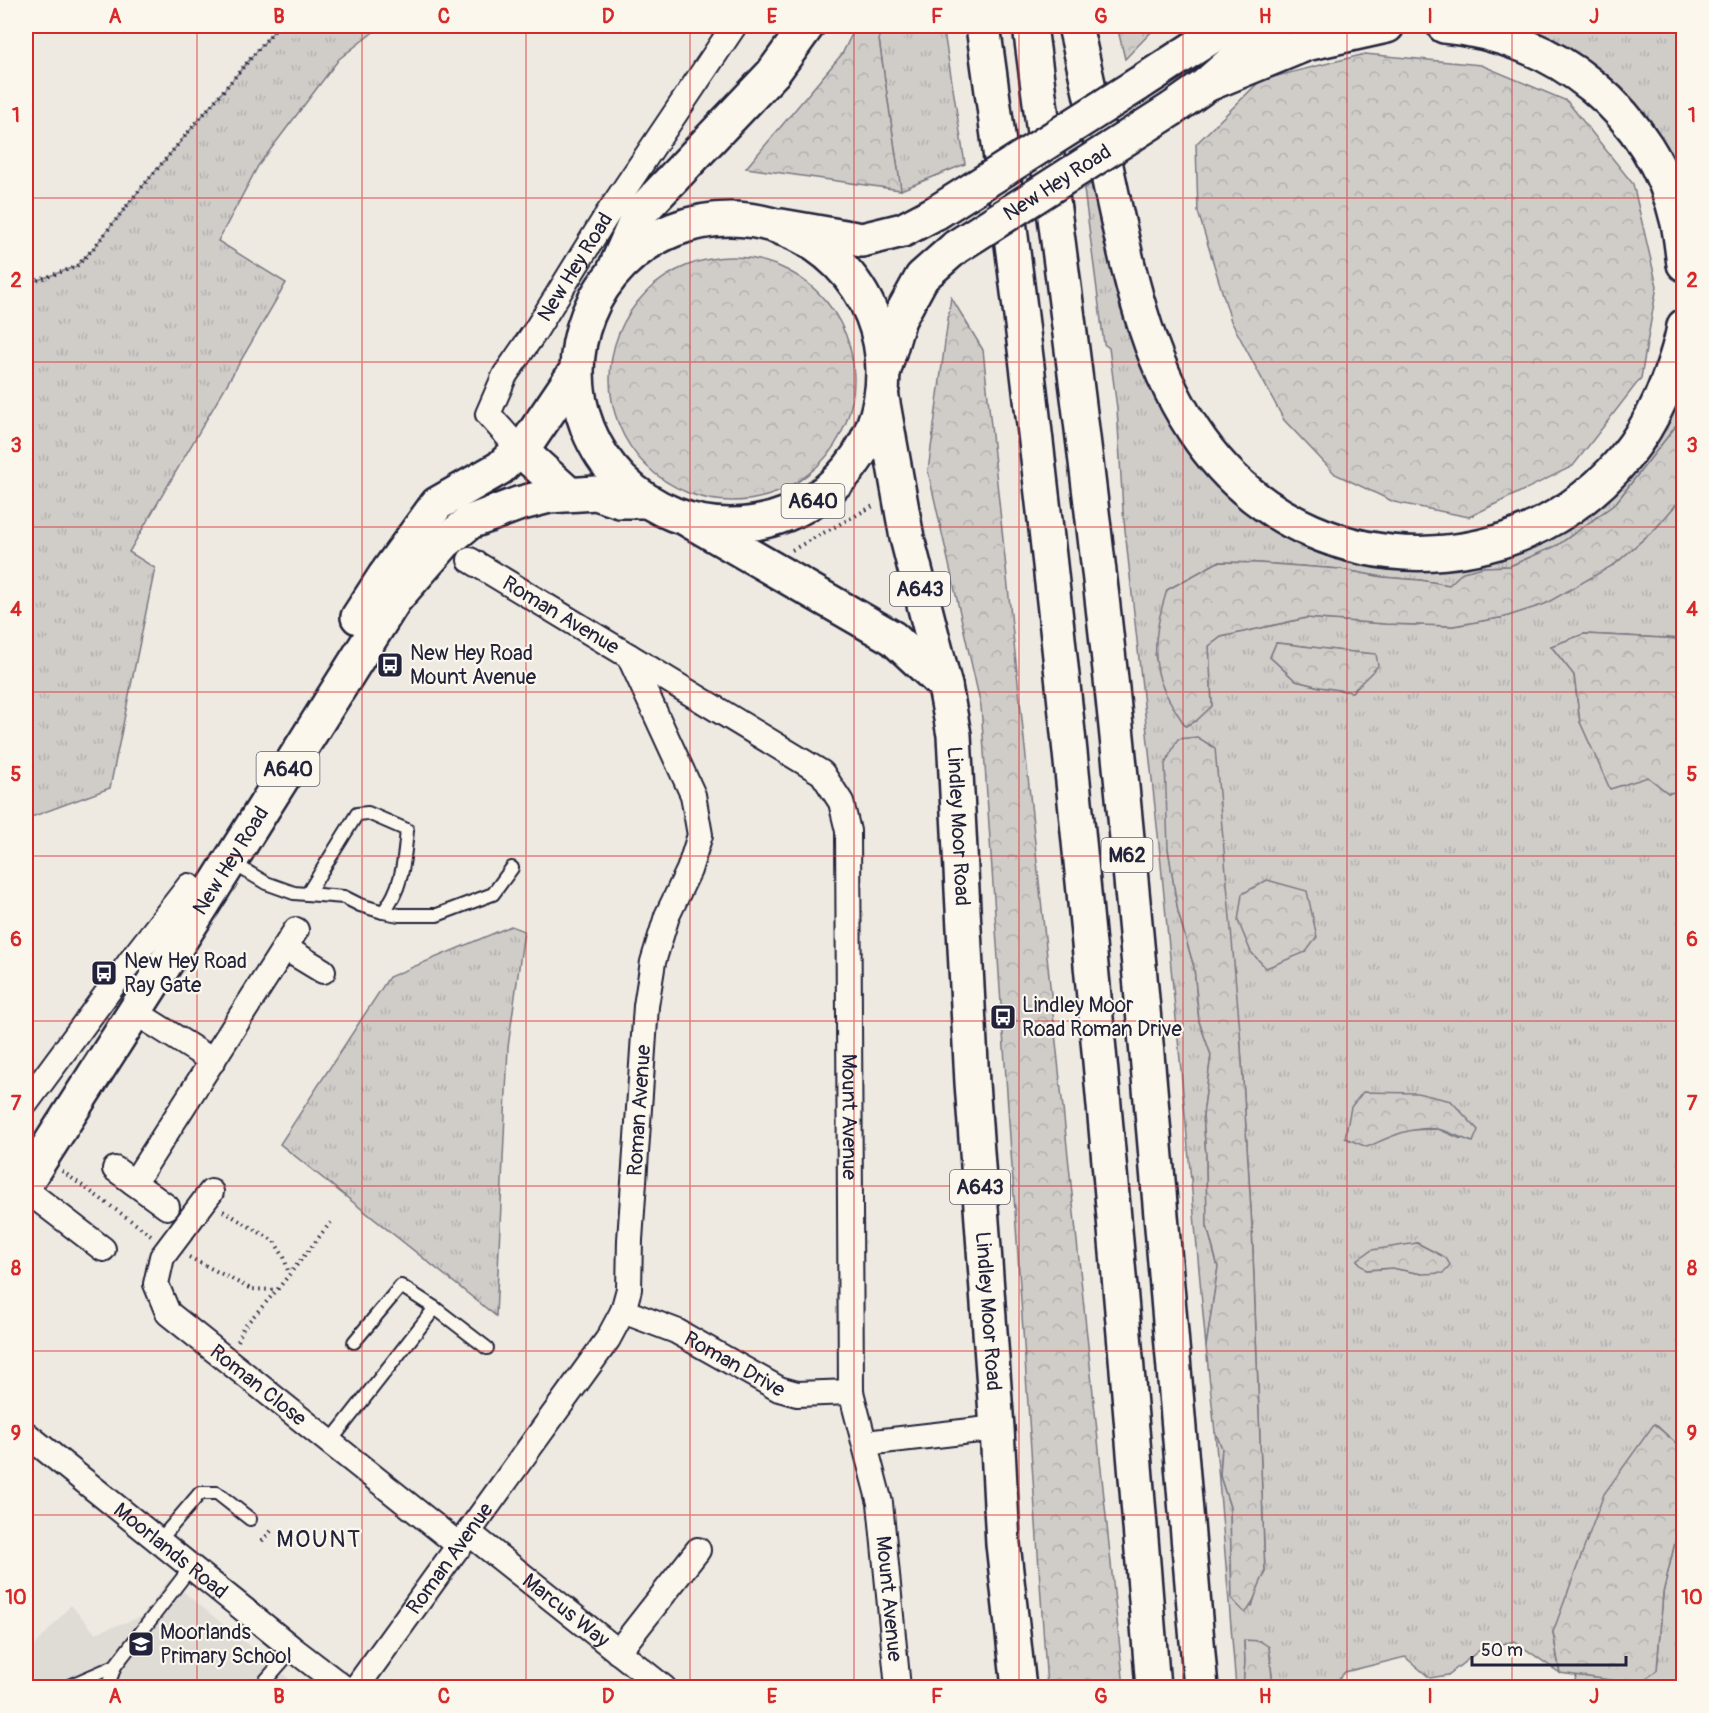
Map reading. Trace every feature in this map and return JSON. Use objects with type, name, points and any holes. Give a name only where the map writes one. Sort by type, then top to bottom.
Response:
[{"type":"main road","points":[[614,271],[639,214],[773,73],[807,26]]},
{"type":"main road","name":"M62","points":[[983,26],[1025,350],[1073,777],[1120,1283],[1153,1688]]},
{"type":"main road","name":"M62","points":[[1030,26],[1114,716],[1202,1688]]},
{"type":"main road","points":[[1075,26],[1132,290],[1148,337],[1170,389],[1201,441],[1241,488],[1280,516],[1314,533],[1349,545],[1388,552],[1429,555],[1471,550],[1504,541],[1546,523],[1582,500],[1604,480],[1641,437],[1673,370],[1683,326]]},
{"type":"main road","name":"New Hey Road","points":[[781,226],[862,240],[903,230],[937,212],[1228,26]]},
{"type":"main road","name":"New Hey Road","points":[[883,384],[899,319],[922,277],[956,247],[1206,85],[1273,26]]},
{"type":"main road","points":[[1206,85],[1306,45],[1387,26]]},
{"type":"main road","points":[[1444,26],[1470,28],[1508,39],[1552,57],[1593,84],[1646,145],[1665,184],[1678,223],[1683,264]]},
{"type":"main road","name":"A640","points":[[739,218],[781,226],[832,256],[859,287],[879,330],[883,384],[867,444],[837,484],[802,509],[765,523],[728,526],[690,521],[645,501],[619,479],[601,456],[588,432],[576,371],[582,332],[594,301],[614,271],[660,235],[698,221],[739,218]]},
{"type":"main road","name":"New Hey Road","points":[[31,1160],[189,886],[384,576],[437,504],[500,468],[530,439],[576,371]]},
{"type":"main road","name":"Lindley Moor Road","points":[[883,384],[907,538],[945,686],[954,735],[972,1083],[1003,1544],[1019,1688]]},
{"type":"main road","points":[[519,449],[569,494]]},
{"type":"main road","name":"New Hey Road","points":[[31,1160],[135,1012],[395,599],[446,542],[470,522],[518,504],[569,494],[596,494],[620,501],[645,501]]},
{"type":"main road","name":"A643","points":[[690,521],[892,638],[945,686]]},
{"type":"street","name":"New Hey Road","points":[[519,449],[488,414],[505,375],[534,333],[607,215],[734,26]]},
{"type":"street","name":"Roman Avenue","points":[[356,1688],[608,1339],[623,1311],[629,1289],[630,1240],[646,1006],[654,962],[667,916],[689,870],[700,835],[693,795],[629,656],[470,560]]},
{"type":"street","name":"Mount Avenue","points":[[629,656],[822,773],[841,802],[848,831],[851,1392],[880,1503],[898,1688]]},
{"type":"street","name":"New Hey Road","points":[[26,1103],[189,886]]},
{"type":"street","points":[[134,1183],[290,939],[323,971]]},
{"type":"street","points":[[135,1012],[213,1060]]},
{"type":"street","points":[[115,1168],[167,1207]]},
{"type":"street","points":[[26,1190],[103,1249]]},
{"type":"street","name":"Roman Close","points":[[208,1196],[162,1257],[156,1284],[168,1313],[330,1442],[465,1540]]},
{"type":"street","name":"Roman Drive","points":[[623,1311],[676,1331],[779,1389],[797,1394],[851,1392]]},
{"type":"street","points":[[866,1443],[997,1428]]},
{"type":"street","name":"Moorlands Road","points":[[26,1434],[344,1688]]},
{"type":"street","name":"Marcus Way","points":[[465,1540],[664,1688]]},
{"type":"street","points":[[618,1652],[698,1550]]},
{"type":"lane","points":[[308,893],[357,814],[368,813],[407,830],[403,874],[393,900],[383,912]]},
{"type":"lane","points":[[230,862],[266,883],[294,893],[344,897],[360,905],[399,915],[437,915],[493,894],[512,868]]},
{"type":"lane","points":[[354,1342],[401,1286],[435,1308],[487,1348]]},
{"type":"lane","points":[[330,1442],[435,1308]]},
{"type":"lane","points":[[159,1541],[200,1493],[217,1493],[250,1519]]},
{"type":"lane","points":[[107,1688],[115,1666],[191,1567]]},
{"type":"lane","points":[[259,1688],[293,1649]]},
{"type":"lane","points":[[64,1688],[115,1666]]},
{"type":"path","points":[[26,284],[76,267],[93,250],[137,193],[278,26]]},
{"type":"path","points":[[765,565],[899,491]]},
{"type":"path","points":[[31,1160],[169,1247],[250,1289],[277,1290]]},
{"type":"path","points":[[208,1196],[274,1241],[284,1257],[289,1274]]},
{"type":"path","points":[[237,1345],[243,1328],[277,1290],[330,1222]]},
{"type":"path","points":[[262,1541],[271,1531]]},
{"type":"shaded area","name":"Moorlands Primary School","points":[[169,1580],[299,1687],[26,1688],[26,1656],[71,1605],[95,1633],[141,1617]]},
{"type":"green space","points":[[278,26],[381,26],[339,59],[258,166],[218,241],[286,283],[129,552],[155,568],[110,788],[26,819],[26,284],[75,267],[92,250]]},
{"type":"green space","points":[[856,26],[877,26],[901,190],[746,168],[842,54]]},
{"type":"green space","points":[[877,26],[943,26],[965,164],[901,190]]},
{"type":"green space","points":[[1117,26],[1157,26],[1125,59]]},
{"type":"green space","points":[[1520,26],[1683,26],[1683,194],[1602,73],[1571,50]]},
{"type":"green space","points":[[1365,54],[1481,65],[1567,101],[1633,184],[1657,286],[1641,378],[1573,466],[1469,517],[1394,502],[1335,474],[1284,420],[1231,321],[1198,212],[1196,144],[1261,80]]},
{"type":"green space","points":[[1100,178],[1140,343],[1293,532],[1514,548],[1683,374],[1683,417],[1615,504],[1558,545],[1510,566],[1484,567],[1449,585],[1382,577],[1340,569],[1218,562],[1167,590],[1155,655],[1163,688],[1186,726],[1212,706],[1209,646],[1221,637],[1306,618],[1453,626],[1505,617],[1615,564],[1656,528],[1683,495],[1683,639],[1584,634],[1551,646],[1574,675],[1580,722],[1668,793],[1684,791],[1683,1450],[1655,1424],[1553,1632],[1560,1673],[1514,1641],[1480,1650],[1448,1675],[1430,1678],[1405,1657],[1345,1672],[1331,1687],[1273,1687],[1269,1647],[1244,1641],[1243,1687],[1236,1687],[1215,1432],[1222,1447],[1220,1476],[1230,1507],[1232,1599],[1252,1607],[1258,1584],[1265,1574],[1252,1227],[1240,1031],[1168,848],[1178,911],[1194,967],[1199,1021],[1211,1055],[1203,1115],[1207,1226],[1218,1267],[1206,1347],[1159,844],[1123,511],[1117,408],[1109,348],[1104,344],[1084,189]],"holes":[[[1276,643],[1350,652],[1375,654],[1352,692],[1296,681],[1270,657]],[[1451,1101],[1461,1139],[1438,1129],[1407,1130]],[[1417,1243],[1446,1258],[1422,1274],[1392,1268],[1367,1270],[1357,1260]]]},
{"type":"green space","points":[[732,257],[756,259],[779,266],[800,277],[818,293],[834,311],[845,332],[852,355],[854,379],[852,403],[845,426],[834,447],[818,465],[800,481],[779,492],[756,499],[732,501],[708,499],[685,492],[664,481],[646,465],[630,447],[619,426],[612,403],[610,379],[612,355],[619,332],[630,311],[646,293],[664,277],[685,266],[708,259]]},
{"type":"green space","points":[[951,297],[983,350],[1124,1687],[1047,1687],[981,706],[928,471]]},
{"type":"green space","points":[[1683,417],[1684,495],[1656,528],[1615,564],[1545,604],[1505,617],[1453,626],[1306,618],[1221,637],[1209,646],[1212,706],[1196,721],[1185,726],[1164,690],[1157,666],[1156,640],[1167,590],[1218,562],[1340,569],[1382,577],[1449,585],[1463,572],[1484,567],[1510,566],[1558,545],[1615,504]]},
{"type":"green space","points":[[1584,634],[1683,639],[1683,791],[1668,793],[1648,777],[1610,789],[1580,722],[1574,675],[1551,646]]},
{"type":"green space","points":[[1276,643],[1376,654],[1378,666],[1352,692],[1320,687],[1296,681],[1270,657]]},
{"type":"green space","points":[[1197,737],[1215,748],[1240,1031],[1252,1227],[1265,1574],[1252,1605],[1245,1613],[1232,1599],[1230,1507],[1220,1476],[1222,1448],[1215,1432],[1206,1347],[1218,1267],[1207,1226],[1203,1115],[1211,1055],[1199,1021],[1194,967],[1178,912],[1168,848],[1165,764],[1178,739]]},
{"type":"green space","points":[[1267,880],[1307,891],[1317,937],[1306,952],[1266,968],[1251,952],[1238,921],[1242,894]]},
{"type":"green space","points":[[511,926],[524,931],[508,1047],[496,1316],[280,1144],[389,977]]},
{"type":"green space","points":[[1363,1092],[1417,1093],[1451,1101],[1478,1130],[1473,1142],[1441,1130],[1418,1129],[1401,1133],[1367,1147],[1345,1138],[1351,1107]]},
{"type":"green space","points":[[1417,1243],[1446,1258],[1450,1265],[1443,1273],[1422,1274],[1392,1268],[1366,1270],[1357,1260],[1372,1250]]},
{"type":"green space","points":[[1654,1424],[1684,1450],[1683,1508],[1663,1593],[1657,1670],[1639,1684],[1560,1673],[1553,1632],[1604,1494]]},
{"type":"green space","points":[[1683,1508],[1683,1687],[1574,1688],[1576,1675],[1639,1684],[1657,1670],[1663,1593]]},
{"type":"green space","points":[[1244,1640],[1260,1641],[1269,1647],[1273,1687],[1243,1687]]},
{"type":"place","name":"New Hey Road Mount Avenue","points":[[390,665]]},
{"type":"place","name":"New Hey Road Ray Gate","points":[[104,973]]},
{"type":"place","name":"Lindley Moor Road Roman Drive","points":[[1003,1017]]},
{"type":"place","name":"Moorlands Primary School","points":[[141,1644]]},
{"type":"district","name":"MOUNT","points":[[319,1539]]}]
